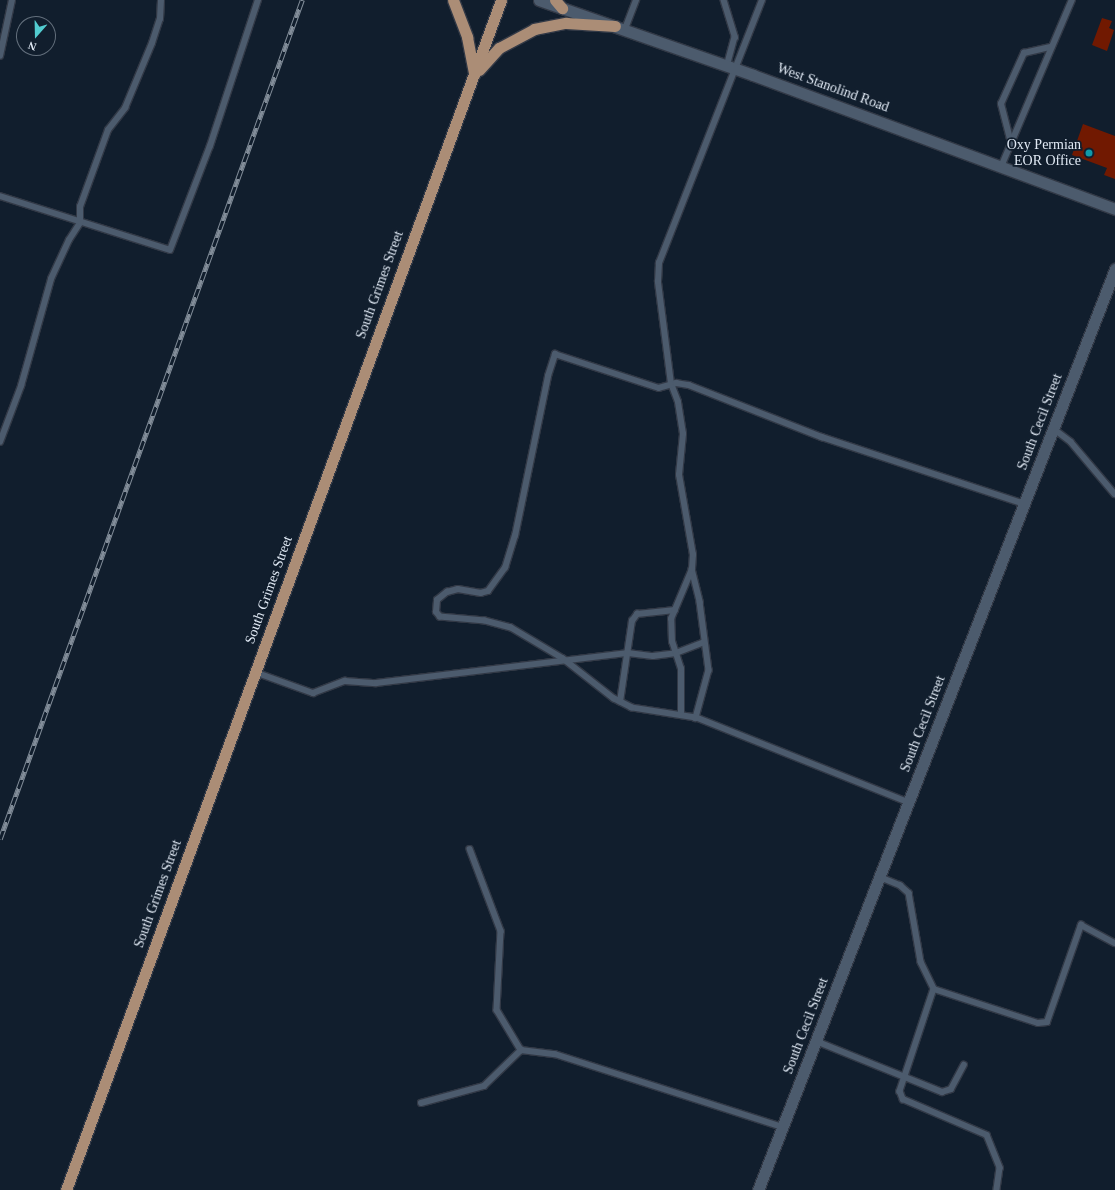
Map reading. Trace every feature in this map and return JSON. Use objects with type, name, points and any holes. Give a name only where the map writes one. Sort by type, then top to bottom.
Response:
[{"type":"main road","points":[[453,0],[467,37],[474,75]]},
{"type":"main road","name":"South Grimes Street","points":[[66,1190],[501,0]]},
{"type":"main road","points":[[474,75],[499,48],[534,29],[566,23],[620,28]]},
{"type":"street","name":"West Stanolind Road","points":[[539,0],[558,4],[620,28],[732,67],[1115,209]]},
{"type":"street","name":"South Cecil Street","points":[[758,1190],[1115,269]]},
{"type":"lane","points":[[0,56],[12,0]]},
{"type":"lane","points":[[0,442],[21,386],[51,279],[69,240],[80,223],[80,207],[88,181],[108,130],[125,108],[152,43],[160,19],[161,0]]},
{"type":"lane","points":[[0,196],[80,223],[170,250],[210,146],[258,0]]},
{"type":"lane","points":[[620,28],[636,0]]},
{"type":"lane","points":[[724,0],[735,37],[732,67]]},
{"type":"lane","points":[[696,718],[708,670],[692,569],[693,555],[679,475],[683,434],[678,402],[671,384],[658,282],[659,263],[732,67],[762,0]]},
{"type":"lane","points":[[1002,167],[1011,142],[1072,0]]},
{"type":"lane","points":[[1011,142],[1001,104],[1024,52],[1052,47]]},
{"type":"lane","points":[[908,803],[696,718],[681,714],[632,708],[620,702],[567,661],[511,628],[485,621],[440,617],[436,612],[437,600],[446,592],[458,589],[481,593],[488,591],[505,568],[516,536],[548,376],[555,354],[659,388],[671,384],[689,384],[822,437],[1025,504]]},
{"type":"lane","points":[[1054,429],[1071,442],[1115,494]]},
{"type":"lane","points":[[681,714],[681,669],[676,653],[671,619],[692,569]]},
{"type":"lane","points":[[620,702],[632,621],[637,614],[674,610]]},
{"type":"lane","points":[[255,672],[314,693],[345,681],[376,683],[628,653],[653,656],[676,653],[704,642]]},
{"type":"lane","points":[[470,848],[501,931],[497,1010],[521,1050]]},
{"type":"lane","points":[[880,877],[900,885],[909,893],[921,962],[934,989],[900,1091],[903,1099],[987,1135],[1000,1168],[997,1190]]},
{"type":"lane","points":[[934,989],[1038,1023],[1046,1022],[1081,925],[1115,943]]},
{"type":"lane","points":[[816,1042],[942,1092],[951,1089],[964,1065]]},
{"type":"lane","points":[[421,1103],[484,1086],[521,1050]]},
{"type":"lane","points":[[521,1050],[555,1054],[783,1126]]},
{"type":"building","points":[[1102,18],[1112,21],[1109,28],[1114,30],[1107,51],[1092,45]]},
{"type":"building","name":"Oxy Permian EOR Office","points":[[1083,124],[1115,136],[1115,179],[1104,175],[1107,168],[1072,155]]},
{"type":"railway","points":[[0,839],[302,0]]},
{"type":"place","name":"Oxy Permian EOR Office","points":[[1089,153]]}]
